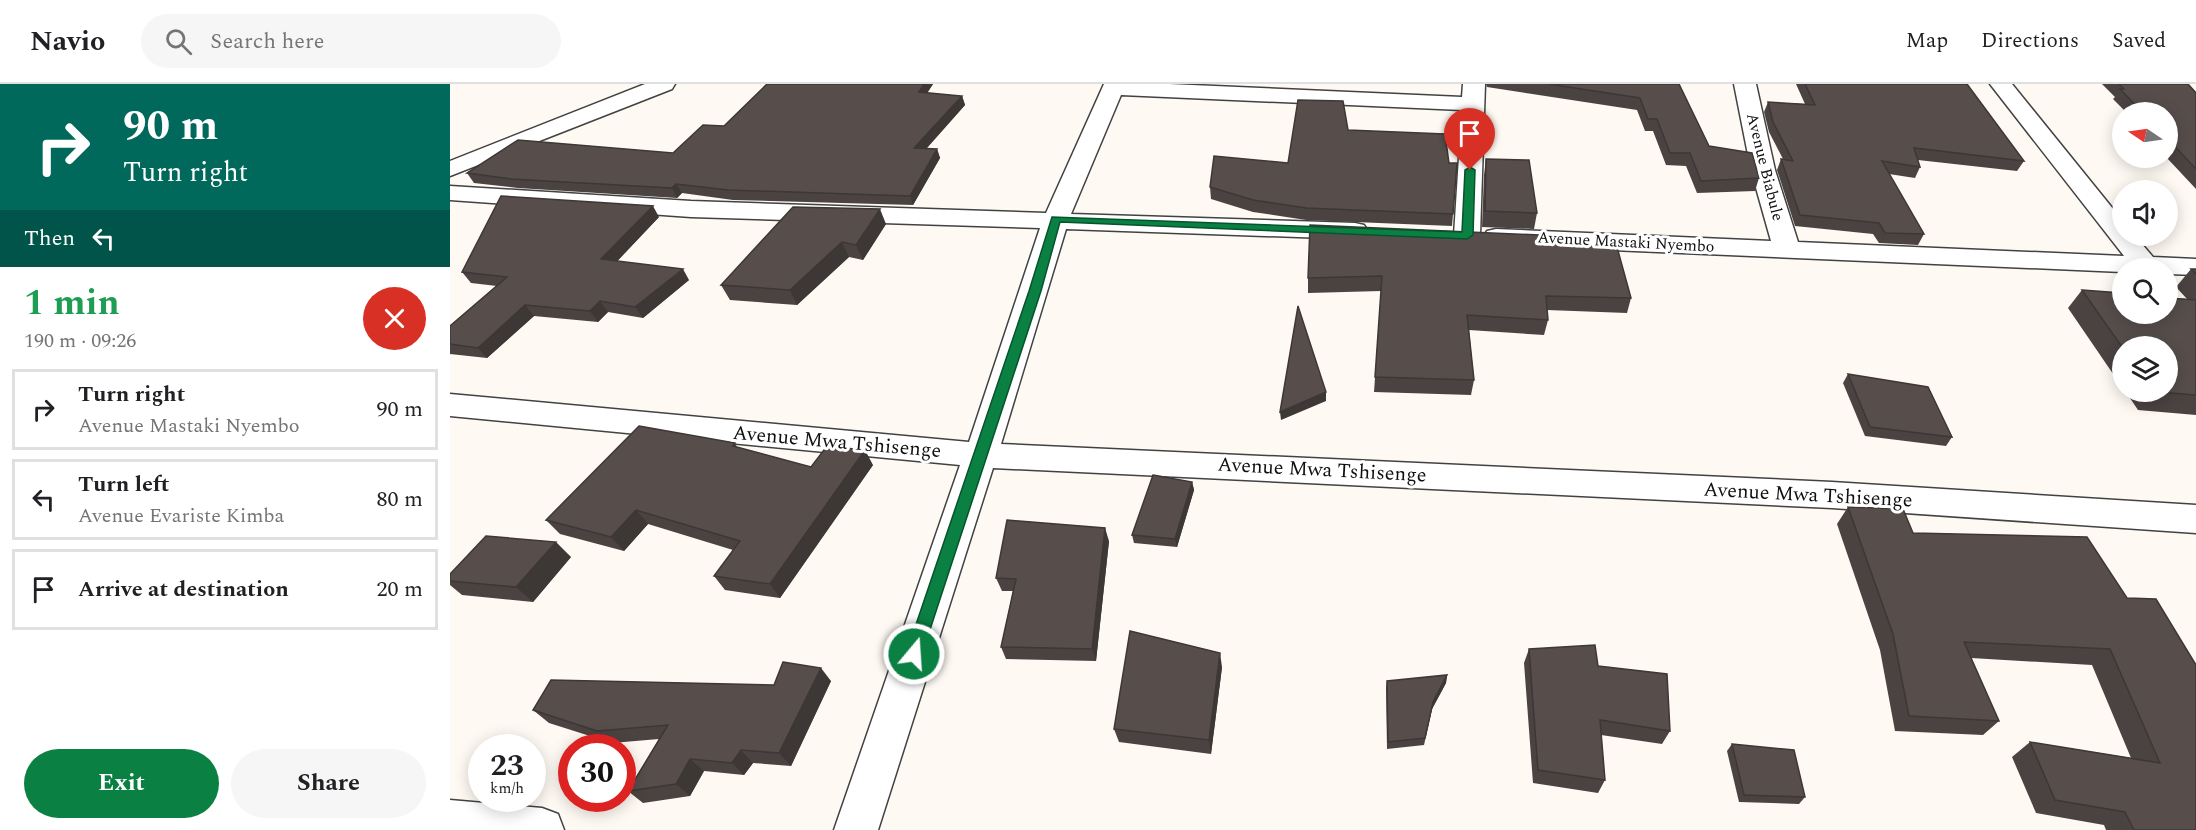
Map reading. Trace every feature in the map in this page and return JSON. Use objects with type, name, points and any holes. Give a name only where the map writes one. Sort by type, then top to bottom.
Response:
[{"type":"street","points":[[450,169],[664,84]]},
{"type":"street","name":"Avenue Biabule","points":[[1745,84],[1763,170],[1787,250]]},
{"type":"street","points":[[2001,84],[2139,258]]},
{"type":"street","points":[[856,830],[1035,291],[1056,219],[1114,86],[1474,94]]},
{"type":"street","name":"Avenue Mastaki Nyembo","points":[[1474,94],[1456,235],[2112,264]]},
{"type":"street","points":[[450,193],[691,208],[1377,232]]},
{"type":"street","name":"Avenue Mastaki Nyembo","points":[[2178,266],[2196,267]]},
{"type":"street","name":"Avenue Mwa Tshisenge","points":[[450,405],[980,455],[1832,495],[2196,519]]},
{"type":"street","points":[[450,822],[542,830]]},
{"type":"building","points":[[767,84],[924,84],[919,92],[962,96],[914,148],[937,149],[910,196],[728,190],[676,184],[672,188],[511,179],[467,173],[518,140],[673,153],[703,125],[724,126]]},
{"type":"building","points":[[1549,84],[1679,84],[1709,146],[1752,153],[1759,178],[1701,181],[1690,153],[1670,153],[1657,119],[1648,119],[1640,98]]},
{"type":"building","points":[[1805,84],[1967,84],[2024,161],[1914,148],[1920,167],[1882,161],[1924,234],[1885,233],[1879,223],[1800,215],[1781,159],[1793,161],[1773,122],[1768,102],[1815,105]]},
{"type":"building","points":[[2119,84],[2188,84],[2196,93],[2196,169],[2178,150],[2178,102],[2132,102],[2120,89],[2124,89]]},
{"type":"building","points":[[1298,100],[1343,101],[1348,130],[1445,134],[1449,163],[1457,163],[1453,214],[1306,208],[1253,200],[1210,187],[1214,156],[1288,163]]},
{"type":"building","points":[[1486,159],[1529,160],[1537,213],[1485,211]]},
{"type":"building","points":[[501,196],[653,206],[601,259],[683,269],[635,307],[600,301],[590,311],[525,305],[478,348],[450,344],[450,326],[507,277],[462,272]]},
{"type":"building","points":[[793,207],[880,209],[856,245],[842,242],[790,290],[721,285]]},
{"type":"building","points":[[1310,225],[1539,235],[1541,243],[1617,247],[1631,298],[1546,296],[1548,320],[1467,315],[1474,380],[1375,377],[1382,276],[1308,278]]},
{"type":"building","points":[[2082,290],[2112,292],[2112,324],[2178,324],[2178,299],[2196,300],[2196,395],[2178,394],[2178,336],[2114,336]]},
{"type":"building","points":[[1298,306],[1326,392],[1280,412]]},
{"type":"building","points":[[1848,374],[1928,387],[1952,437],[1870,427]]},
{"type":"building","points":[[639,426],[735,443],[733,446],[811,467],[827,446],[865,450],[770,584],[714,576],[740,541],[636,510],[611,537],[546,520]]},
{"type":"building","points":[[1153,475],[1192,482],[1175,539],[1132,535]]},
{"type":"building","points":[[1848,507],[1903,509],[1913,533],[2087,537],[2127,598],[2156,599],[2196,665],[2196,830],[2134,830],[2125,812],[2055,800],[2030,742],[2160,763],[2110,649],[1964,642],[1999,721],[1909,716],[1893,634]]},
{"type":"building","points":[[1007,520],[1105,528],[1092,649],[1001,647],[1016,579],[996,578]]},
{"type":"building","points":[[486,536],[556,542],[516,587],[450,581],[450,574]]},
{"type":"building","points":[[1130,631],[1220,653],[1209,740],[1114,729]]},
{"type":"building","points":[[1595,645],[1598,666],[1667,674],[1670,731],[1600,720],[1605,780],[1538,770],[1529,649]]},
{"type":"building","points":[[783,662],[821,668],[779,753],[741,750],[732,763],[690,759],[676,784],[636,790],[636,778],[668,725],[597,731],[533,710],[551,680],[774,685]]},
{"type":"building","points":[[1447,675],[1433,702],[1425,738],[1388,742],[1387,681]]},
{"type":"building","points":[[1732,744],[1794,750],[1805,797],[1744,795]]},
{"type":"route","points":[[914,654],[1035,291],[1056,219],[1467,235],[1470,170]]}]
